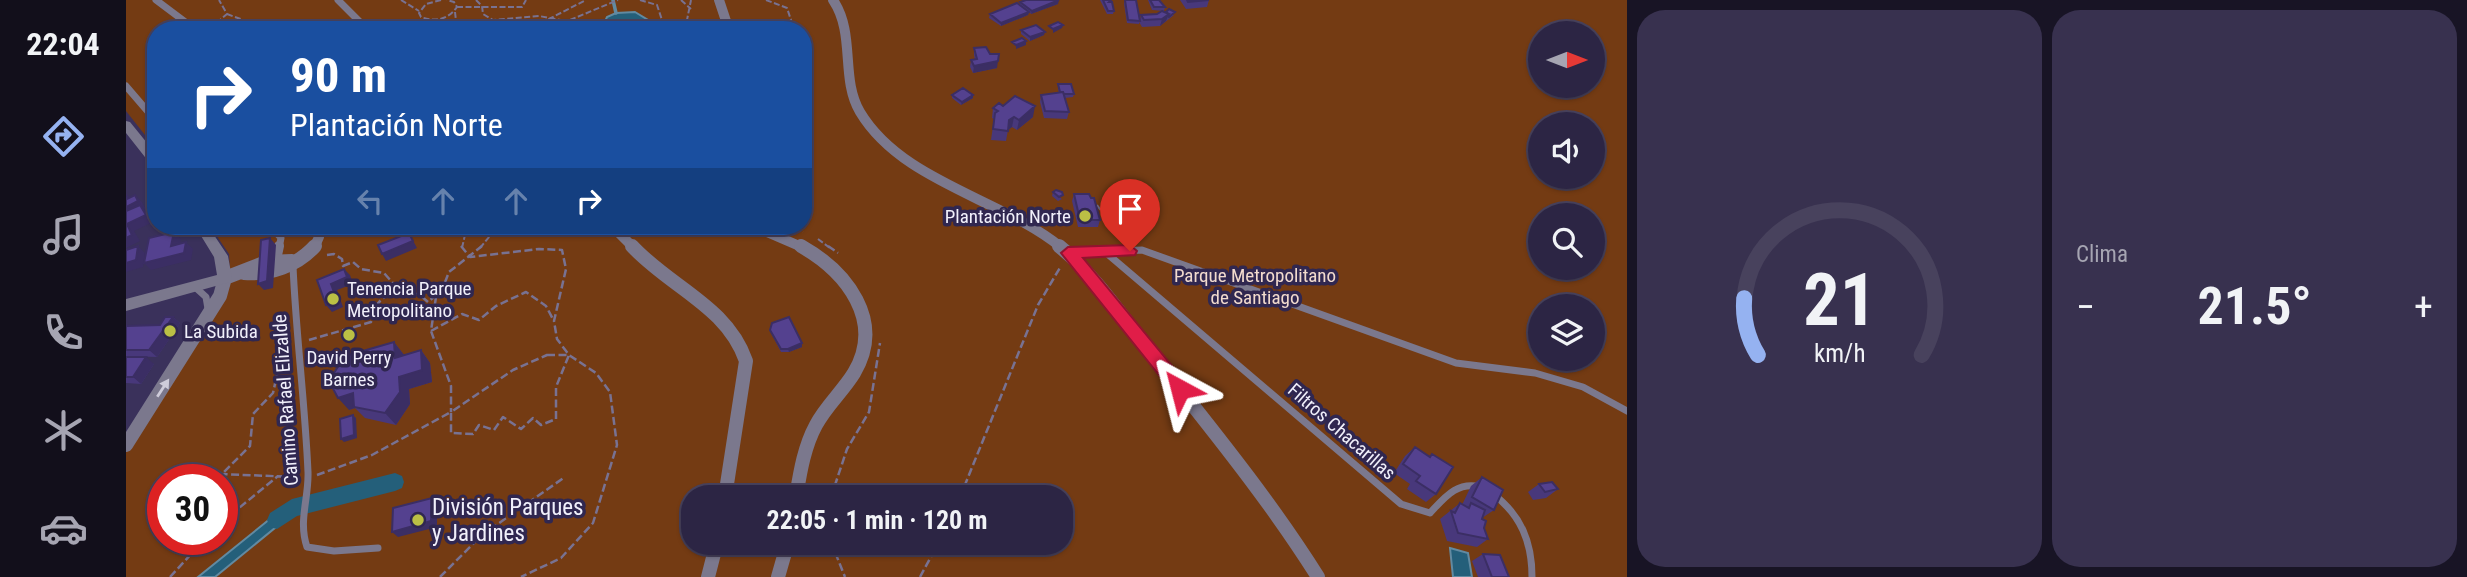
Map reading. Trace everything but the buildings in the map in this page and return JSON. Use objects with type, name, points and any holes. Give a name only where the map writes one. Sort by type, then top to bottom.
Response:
[{"type":"street","points":[[156,0],[184,21]]},
{"type":"street","points":[[338,0],[359,21]]},
{"type":"street","points":[[719,0],[726,21]]},
{"type":"street","points":[[833,0],[841,13],[854,99],[869,123],[898,154],[917,167],[1040,230],[1068,253],[1090,276],[1195,408],[1296,542],[1318,577]]},
{"type":"street","points":[[126,86],[147,110]]},
{"type":"street","points":[[126,125],[147,152]]},
{"type":"street","points":[[126,445],[220,296],[225,278],[221,256],[207,235]]},
{"type":"street","points":[[276,260],[281,238],[278,235]]},
{"type":"street","points":[[244,273],[254,275],[281,268],[307,255],[318,242],[319,235]]},
{"type":"street","points":[[621,235],[657,271],[730,326],[742,345],[746,361],[727,485]]},
{"type":"street","points":[[775,235],[800,245],[818,257],[858,298],[864,315],[864,352],[843,392],[823,413],[811,435],[799,485]]},
{"type":"street","points":[[126,305],[244,273],[255,264],[283,258],[292,261]]},
{"type":"street","points":[[708,577],[714,555]]},
{"type":"street","points":[[778,577],[784,555]]},
{"type":"lane","points":[[1068,253],[1142,250],[1455,363],[1535,373],[1583,387],[1627,411]]},
{"type":"lane","name":"Filtros Chacarillas","points":[[1104,251],[1401,504],[1430,513],[1456,486],[1470,482],[1486,488],[1506,502],[1518,515],[1525,533],[1533,565],[1532,577]]},
{"type":"lane","name":"Camino Rafael Elizalde","points":[[292,261],[295,345],[308,478],[301,535],[307,547],[334,551],[378,548]]},
{"type":"lane","points":[[195,287],[206,298],[207,318]]},
{"type":"path","points":[[219,0],[227,14],[246,21]]},
{"type":"path","points":[[401,0],[419,10],[421,17],[430,20],[444,19],[455,12]]},
{"type":"path","points":[[419,10],[426,4],[441,0]]},
{"type":"path","points":[[447,0],[454,2],[457,7]]},
{"type":"path","points":[[475,0],[482,6],[483,14],[493,20],[539,16],[570,20],[618,0]]},
{"type":"path","points":[[457,7],[522,6],[526,0]]},
{"type":"path","points":[[546,21],[586,0]]},
{"type":"path","points":[[640,0],[657,5],[662,20],[650,21]]},
{"type":"path","points":[[681,0],[691,9]]},
{"type":"path","points":[[688,21],[691,0]]},
{"type":"path","points":[[766,0],[787,8],[790,13],[788,21]]},
{"type":"path","points":[[456,21],[457,7]]},
{"type":"path","points":[[219,21],[227,14]]},
{"type":"path","points":[[1097,205],[1130,251]]},
{"type":"path","points":[[464,235],[461,246],[470,257],[495,258],[546,248],[562,250],[566,269],[554,321]]},
{"type":"path","points":[[232,464],[250,446],[253,414],[273,393],[282,352],[295,345],[371,322],[371,314],[378,302],[393,291],[420,295],[428,302],[436,297],[448,282],[449,272],[493,235]]},
{"type":"path","points":[[965,485],[1038,305],[1068,253]]},
{"type":"path","points":[[307,255],[334,254],[342,259],[344,266],[353,262],[361,269],[384,273],[402,291]]},
{"type":"path","points":[[431,331],[462,314],[479,320],[496,306],[526,292],[546,306],[554,321],[557,339],[569,355],[596,373],[610,392],[617,445],[593,523],[561,558],[521,577]]},
{"type":"path","points":[[436,297],[431,331],[451,386],[451,433],[473,434],[479,425],[494,430],[503,416],[521,429],[533,418],[541,425],[556,419],[556,387],[569,355]]},
{"type":"path","points":[[238,475],[308,478],[343,468],[376,454],[450,413],[546,355],[569,355]]},
{"type":"path","points":[[238,507],[278,476]]},
{"type":"path","points":[[440,577],[451,562],[478,538],[565,477]]},
{"type":"path","points":[[170,577],[190,555]]},
{"type":"path","points":[[836,555],[845,577]]},
{"type":"path","points":[[920,577],[932,555]]},
{"type":"green space","name":"Parque Metropolitano de Santiago","points":[[126,0],[1627,0],[1627,577],[126,577],[126,452],[230,270],[229,254],[216,235],[812,235],[812,21],[147,21],[147,138],[126,111]]},
{"type":"water","points":[[635,12],[648,20],[605,21],[607,17],[616,13]]},
{"type":"water","points":[[291,502],[292,514],[215,577],[198,577],[225,555],[238,555],[238,545]]},
{"type":"water","points":[[1450,548],[1468,553],[1472,577],[1453,577]]},
{"type":"waterway","points":[[613,0],[616,13]]},
{"type":"waterway","points":[[277,520],[292,508],[395,482]]},
{"type":"place","name":"Plantación Norte","points":[[1085,216]]},
{"type":"place","name":"Tenencia Parque Metropolitano","points":[[333,299]]},
{"type":"place","name":"La Subida","points":[[170,331]]},
{"type":"place","name":"David Perry Barnes","points":[[349,335]]},
{"type":"place","name":"División Parques y Jardines","points":[[418,520]]},
{"type":"route","points":[[1130,251],[1068,253],[1090,276],[1180,389]]}]
